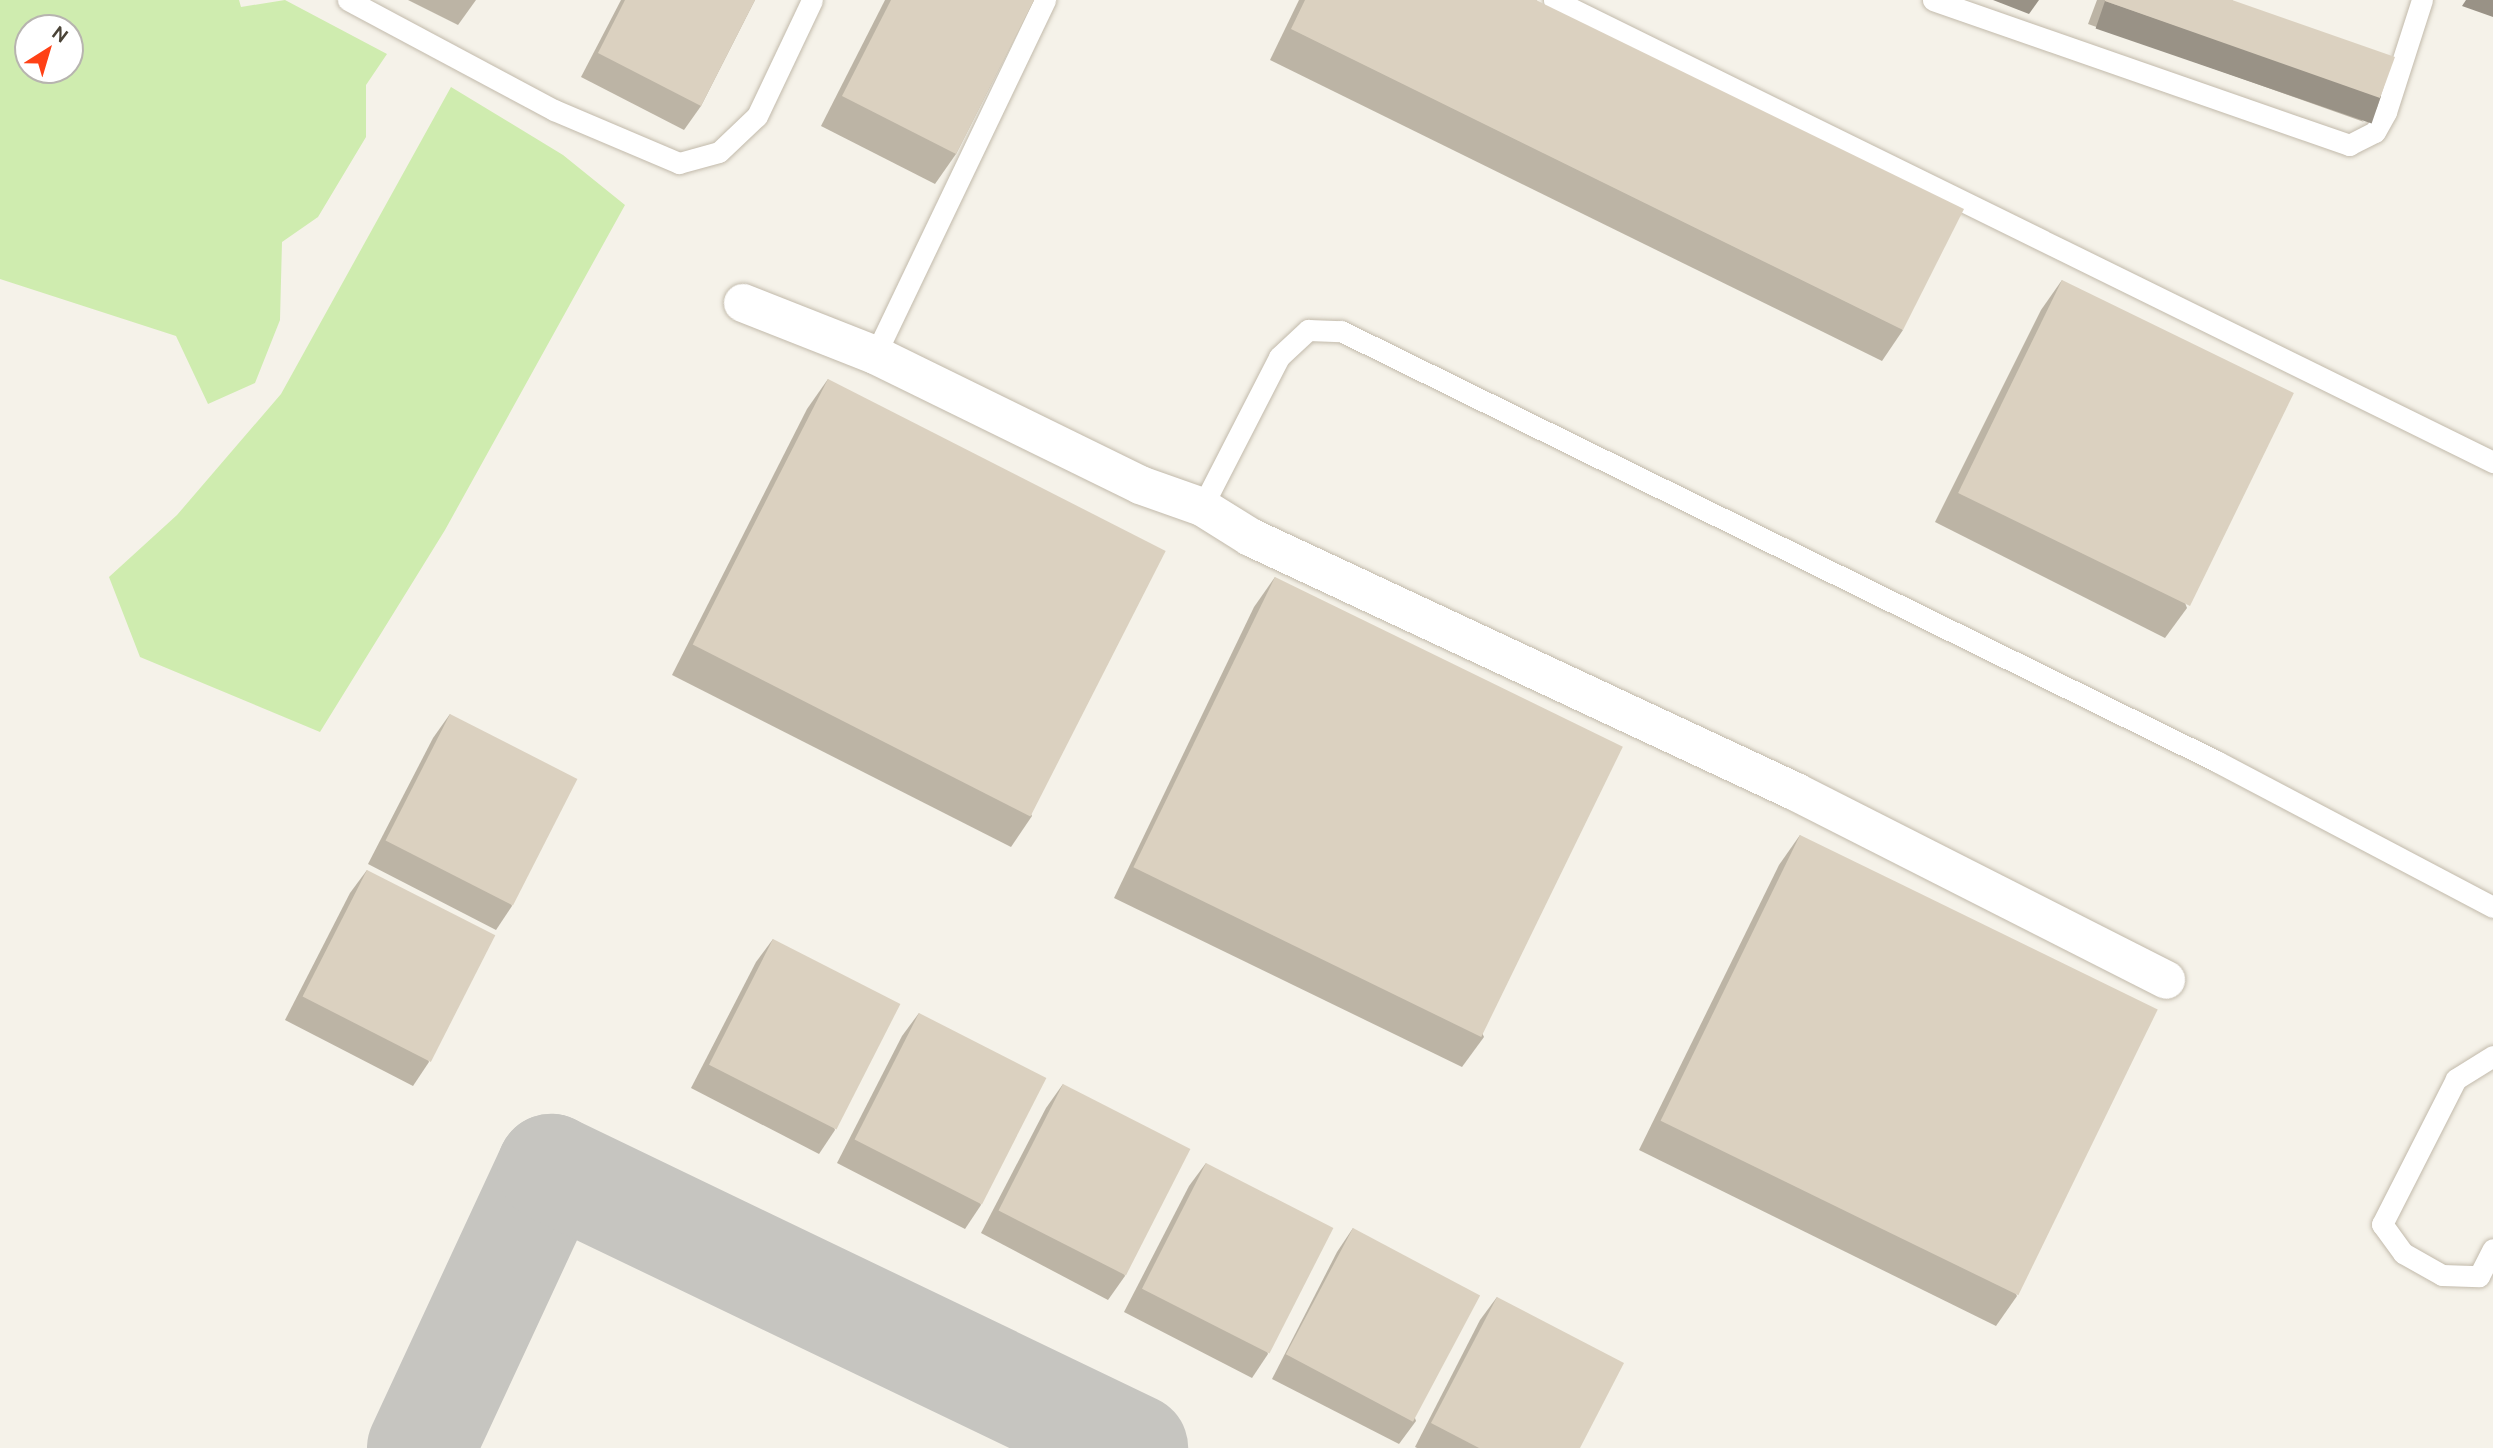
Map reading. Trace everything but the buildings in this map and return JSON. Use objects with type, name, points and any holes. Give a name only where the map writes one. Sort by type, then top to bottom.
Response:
[{"type":"street","points":[[743,303],[875,355],[1140,485],[1202,508],[1250,537],[1796,792],[2166,980]]},
{"type":"lane","points":[[348,0],[554,110],[679,163],[719,152],[757,116],[812,0]]},
{"type":"lane","points":[[875,355],[1045,0]]},
{"type":"lane","points":[[1554,0],[2493,462]]},
{"type":"lane","points":[[1933,0],[2349,145],[2375,132],[2386,112],[2422,0]]},
{"type":"lane","points":[[1202,508],[1279,357],[1308,330],[1341,331],[2218,762],[2493,907]]},
{"type":"lane","points":[[2493,1056],[2456,1079],[2382,1224],[2403,1253],[2442,1275],[2479,1276],[2493,1249]]},
{"type":"green space","points":[[0,0],[239,0],[241,7],[285,0],[387,54],[366,85],[366,137],[318,217],[282,242],[280,320],[255,383],[208,404],[176,336],[0,279]]},
{"type":"green space","points":[[451,87],[563,155],[625,205],[445,530],[320,732],[140,657],[109,577],[177,515],[281,394]]},
{"type":"taxiway","points":[[421,1448],[551,1168],[1134,1448]]}]
